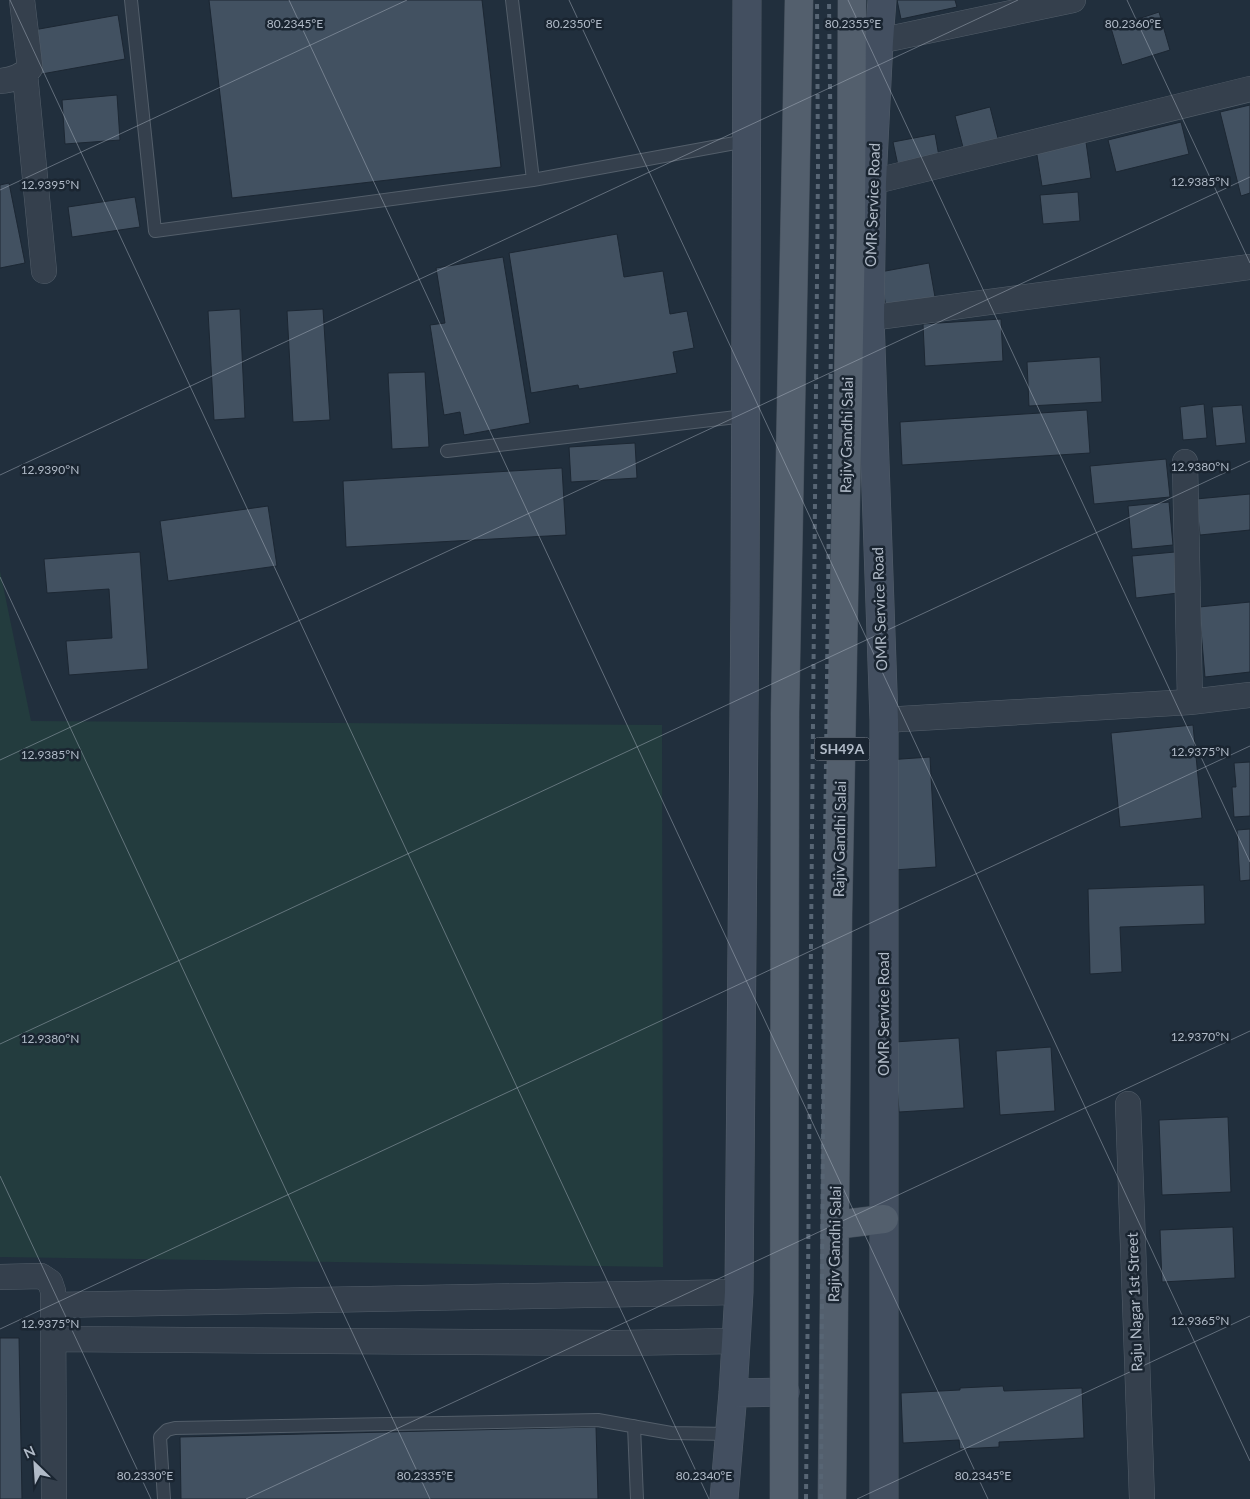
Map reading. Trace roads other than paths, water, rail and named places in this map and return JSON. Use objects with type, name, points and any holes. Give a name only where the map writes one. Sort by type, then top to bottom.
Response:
[{"type":"main road","points":[[784,1499],[785,713],[799,0]]},
{"type":"main road","name":"Rajiv Gandhi Salai","points":[[832,1499],[838,905],[851,243],[852,0]]},
{"type":"main road","points":[[835,1225],[884,1219]]},
{"type":"street","points":[[0,81],[25,74],[30,68],[22,0]]},
{"type":"street","points":[[724,1499],[737,1341],[739,1292],[747,0]]},
{"type":"street","name":"OMR Service Road","points":[[882,0],[872,182],[870,318],[884,720],[884,1499]]},
{"type":"street","points":[[879,40],[1073,0]]},
{"type":"street","points":[[25,74],[44,270]]},
{"type":"street","points":[[872,182],[1250,89]]},
{"type":"street","points":[[870,318],[1250,267]]},
{"type":"street","points":[[1185,462],[1190,702]]},
{"type":"street","points":[[884,720],[1190,702],[1250,695]]},
{"type":"street","name":"Raju Nagar 1st Street","points":[[1128,1104],[1142,1499]]},
{"type":"street","points":[[0,1277],[41,1276],[50,1282],[53,1291],[54,1499]]},
{"type":"street","points":[[53,1305],[739,1292]]},
{"type":"street","points":[[53,1339],[737,1341]]},
{"type":"street","points":[[733,1392],[785,1392]]},
{"type":"lane","points":[[131,0],[155,231],[533,180],[746,141]]},
{"type":"lane","points":[[512,0],[533,180]]},
{"type":"lane","points":[[447,451],[745,416]]},
{"type":"lane","points":[[164,1499],[160,1437],[167,1430],[175,1428],[598,1420],[671,1433],[730,1434]]},
{"type":"lane","points":[[634,1426],[638,1499]]},
{"type":"railway","points":[[806,1499],[818,168],[817,0]]},
{"type":"railway","points":[[821,1499],[824,928],[832,259],[829,0]]}]
